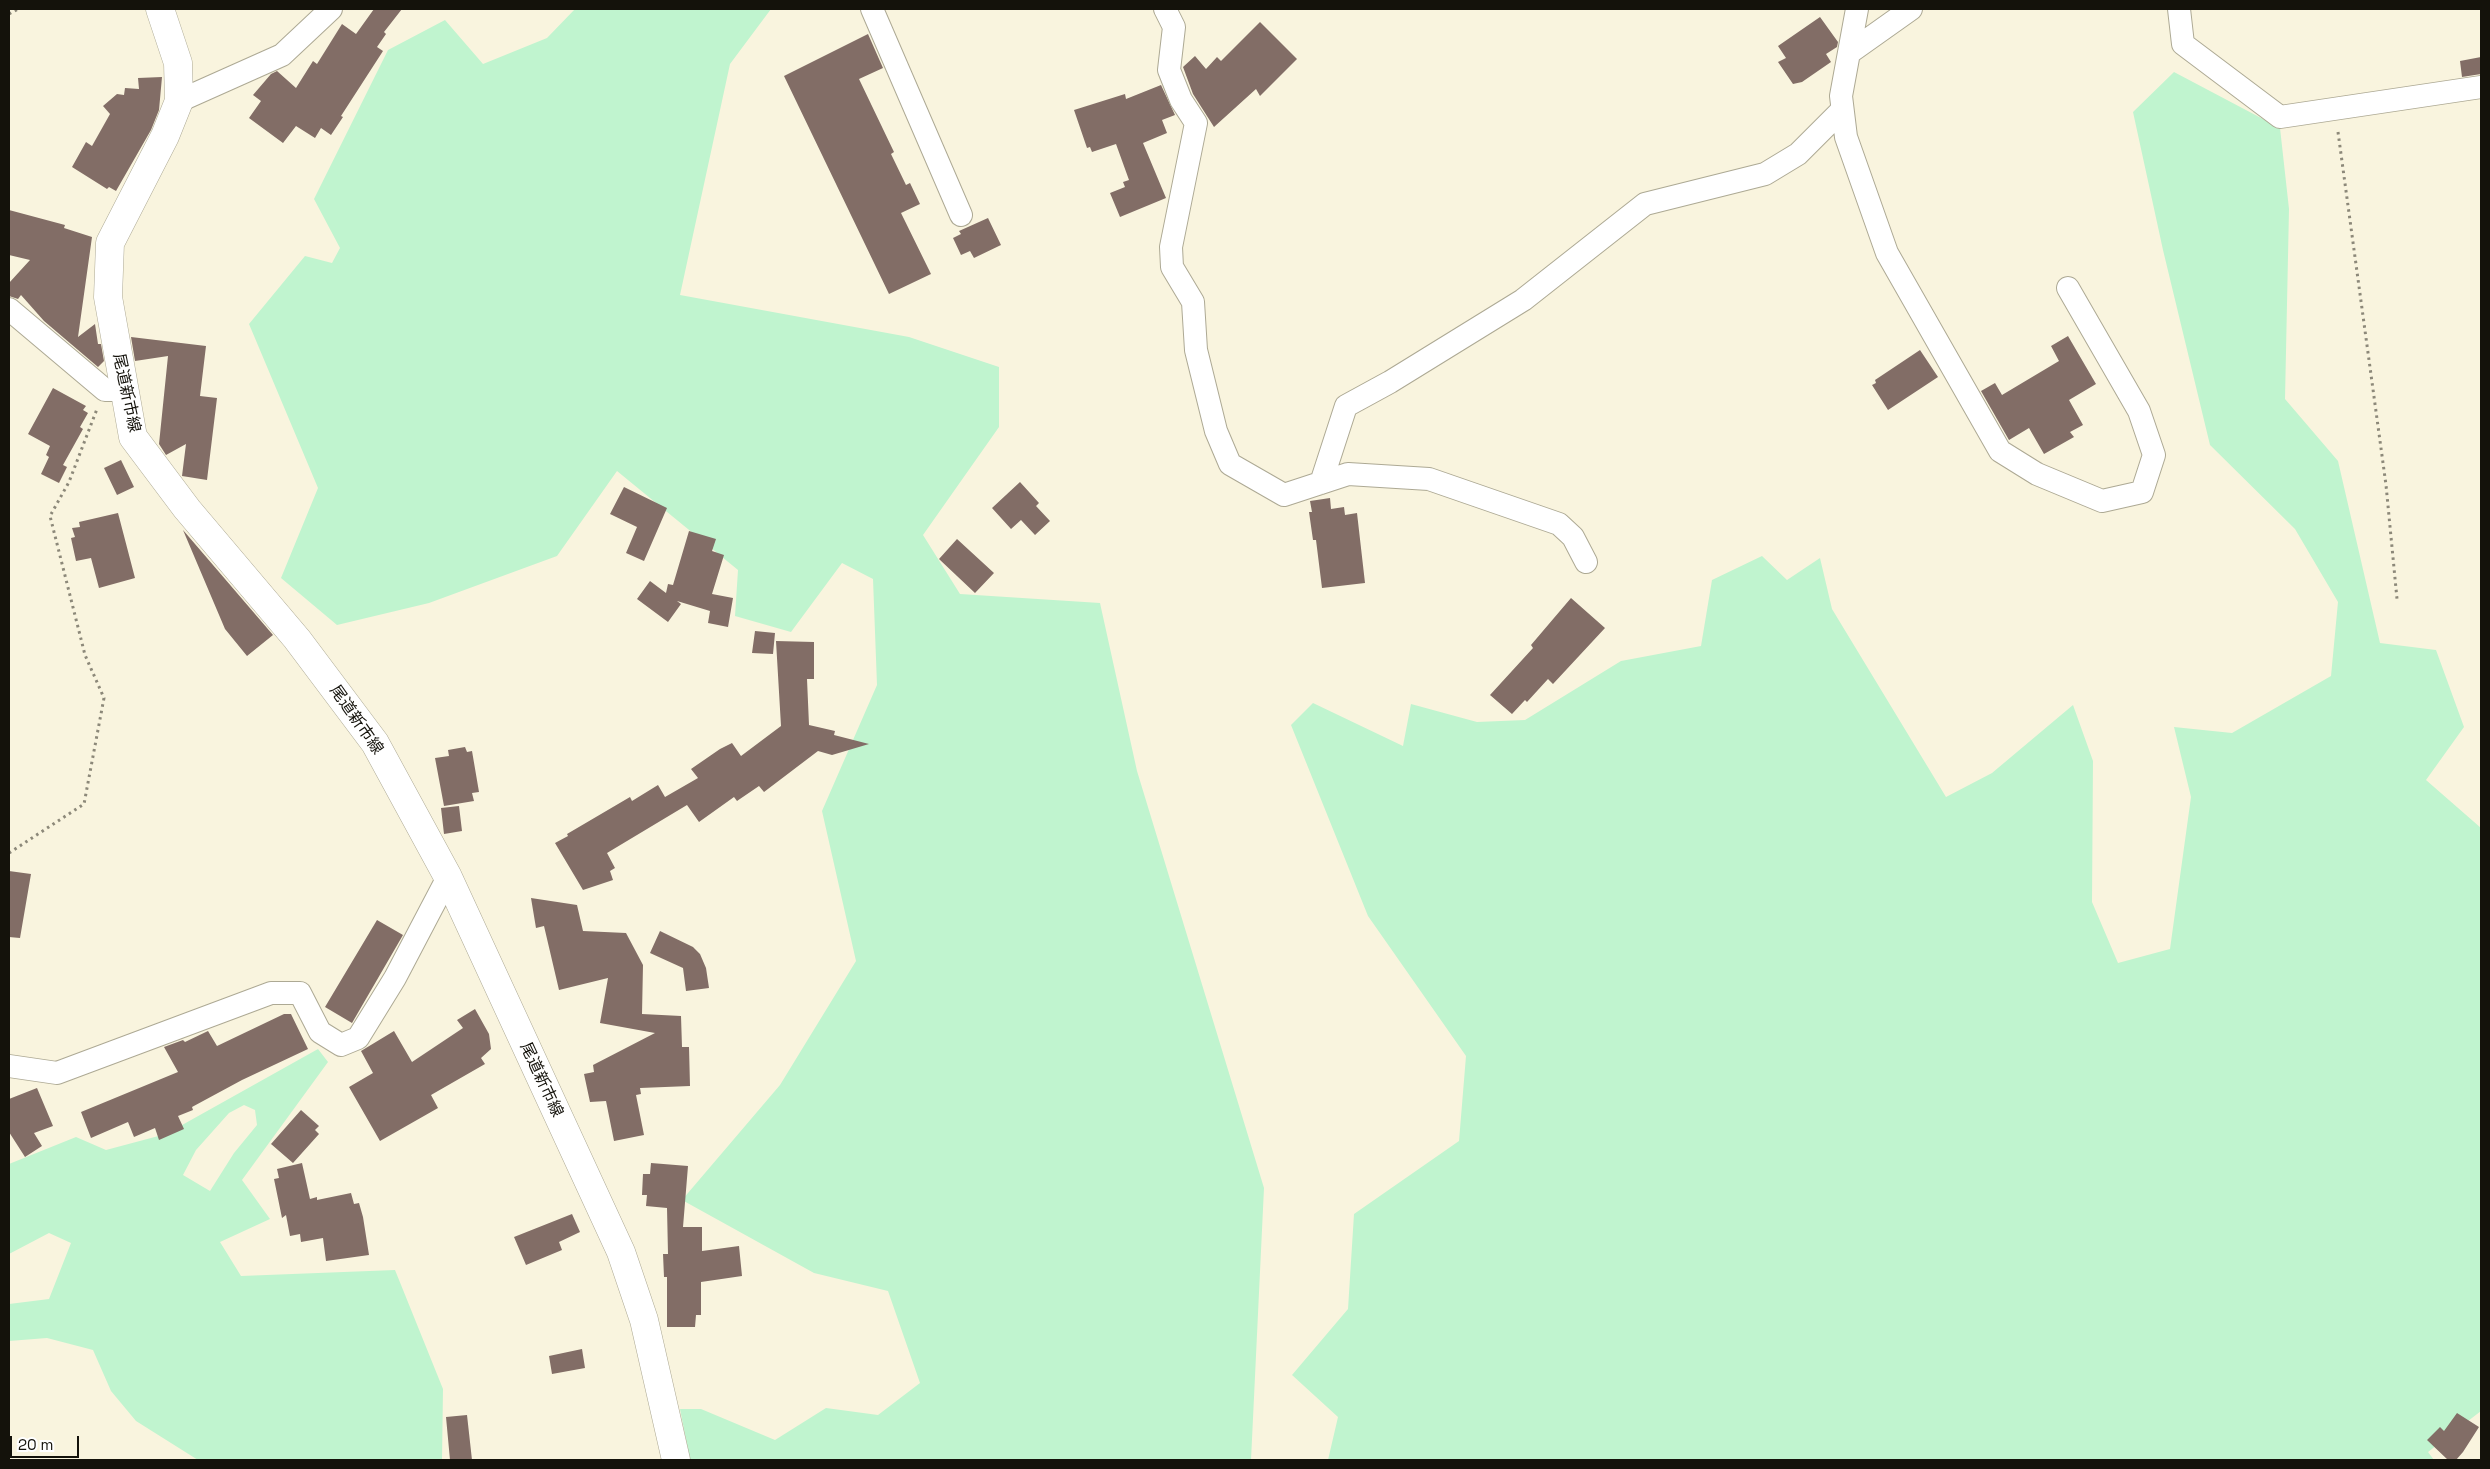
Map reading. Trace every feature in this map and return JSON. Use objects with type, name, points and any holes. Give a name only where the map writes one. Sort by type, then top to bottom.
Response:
[{"type":"main road","name":"尾道新市線","points":[[160,9],[178,63],[179,102],[165,136],[110,244],[108,297],[114,390],[133,437],[186,509],[297,639],[375,743],[448,876],[621,1252],[644,1320],[676,1460]]},
{"type":"street","points":[[179,102],[282,55],[331,9]]},
{"type":"street","points":[[872,9],[961,215]]},
{"type":"street","points":[[1165,9],[1174,27],[1168,70],[1181,100],[1196,123],[1171,247],[1172,267],[1193,302],[1196,350],[1216,431],[1230,464],[1284,496],[1348,474],[1429,479],[1559,524],[1573,537],[1586,562]]},
{"type":"street","points":[[1857,9],[1841,96],[1846,137],[1886,253],[2000,451],[2037,474],[2102,501],[2142,492],[2154,454],[2140,411],[2068,288]]},
{"type":"street","points":[[1849,53],[1911,9]]},
{"type":"street","points":[[2179,9],[2183,44],[2280,117],[2481,87]]},
{"type":"street","points":[[1321,483],[1346,406],[1390,382],[1523,300],[1645,204],[1765,174],[1798,154],[1842,110]]},
{"type":"street","points":[[9,309],[114,390]]},
{"type":"street","points":[[9,1066],[56,1073],[271,993],[300,993],[320,1032],[341,1045],[358,1038],[395,978],[448,876]]},
{"type":"path","points":[[9,14],[18,9]]},
{"type":"path","points":[[2335,109],[2386,485],[2397,599]]},
{"type":"path","points":[[9,853],[84,804],[104,698],[85,656],[50,516],[69,482],[114,390]]},
{"type":"green space","points":[[575,9],[771,9],[730,64],[680,295],[909,337],[999,367],[999,427],[923,535],[960,594],[1100,603],[1137,771],[1264,1188],[1251,1460],[690,1460],[680,1409],[701,1409],[775,1440],[826,1408],[878,1415],[920,1383],[888,1291],[814,1273],[682,1200],[780,1085],[856,961],[822,811],[877,685],[873,579],[842,563],[791,632],[735,616],[738,570],[617,471],[557,556],[429,603],[337,625],[281,578],[318,488],[249,324],[305,256],[332,263],[340,248],[314,199],[388,50],[445,20],[483,64],[547,38]]},
{"type":"green space","points":[[2174,72],[2280,128],[2289,209],[2285,399],[2338,461],[2380,643],[2436,650],[2464,727],[2426,780],[2481,828],[2481,1411],[2428,1452],[2434,1460],[1328,1460],[1338,1417],[1292,1375],[1348,1309],[1354,1214],[1459,1141],[1466,1056],[1368,916],[1291,725],[1313,703],[1403,746],[1411,704],[1477,722],[1525,720],[1621,661],[1701,646],[1712,580],[1762,556],[1787,580],[1820,558],[1832,609],[1946,797],[1992,773],[2073,705],[2093,761],[2092,902],[2118,963],[2170,949],[2191,797],[2174,727],[2232,733],[2331,676],[2338,602],[2295,529],[2210,445],[2163,250],[2133,112]]},
{"type":"green space","points":[[318,1049],[328,1062],[242,1180],[270,1219],[220,1242],[241,1276],[395,1270],[443,1389],[442,1460],[198,1460],[136,1421],[111,1391],[93,1350],[47,1338],[9,1341],[9,1304],[49,1299],[71,1243],[49,1233],[9,1254],[9,1164],[76,1137],[106,1150],[166,1134]],"holes":[[[244,1105],[255,1110],[257,1125],[234,1153],[210,1191],[183,1175],[196,1150],[229,1113]]]},
{"type":"building","points":[[374,9],[402,9],[384,32],[386,34],[377,47],[383,51],[331,135],[321,128],[315,138],[296,126],[283,143],[249,118],[261,101],[253,95],[271,74],[277,71],[296,88],[313,61],[317,64],[342,24],[356,34]]},
{"type":"building","points":[[1820,17],[1838,42],[1837,47],[1826,54],[1831,62],[1802,82],[1793,84],[1778,62],[1786,58],[1778,46]]},
{"type":"building","points":[[1260,22],[1297,59],[1260,96],[1256,89],[1214,127],[1193,94],[1183,67],[1195,56],[1206,69],[1217,57],[1221,61]]},
{"type":"building","points":[[868,34],[883,68],[859,79],[894,152],[891,154],[906,185],[910,183],[920,204],[901,213],[931,274],[889,294],[784,76]]},
{"type":"building","points":[[2481,57],[2481,74],[2462,77],[2460,61]]},
{"type":"building","points":[[162,77],[159,110],[151,130],[116,191],[109,187],[107,189],[72,167],[86,142],[92,146],[110,114],[103,106],[117,94],[124,95],[125,88],[139,89],[138,78]]},
{"type":"building","points":[[1161,85],[1175,115],[1162,120],[1167,133],[1143,143],[1166,198],[1120,217],[1110,193],[1125,187],[1123,182],[1129,180],[1116,144],[1092,152],[1090,147],[1087,148],[1074,110],[1125,94],[1126,99]]},
{"type":"building","points":[[9,210],[65,225],[64,228],[92,237],[78,337],[95,324],[98,344],[101,344],[104,361],[98,367],[44,321],[21,295],[18,299],[9,296],[9,283],[30,260],[9,255]]},
{"type":"building","points":[[988,218],[1001,245],[974,258],[970,251],[961,255],[953,238],[961,234],[959,231]]},
{"type":"building","points":[[2068,336],[2096,384],[2069,400],[2083,425],[2070,432],[2074,437],[2044,454],[2029,428],[2009,440],[1981,391],[1995,383],[2002,395],[2059,361],[2051,346]]},
{"type":"building","points":[[131,337],[206,346],[200,396],[217,398],[207,480],[182,476],[186,444],[166,455],[159,444],[168,356],[135,361]]},
{"type":"building","points":[[1920,350],[1938,377],[1888,410],[1872,385],[1876,383],[1875,380]]},
{"type":"building","points":[[53,388],[86,406],[83,410],[88,413],[80,427],[83,429],[63,465],[67,467],[59,483],[41,474],[49,457],[46,455],[50,446],[28,434]]},
{"type":"building","points":[[121,460],[134,487],[117,495],[104,468]]},
{"type":"building","points":[[1020,482],[1039,503],[1036,506],[1050,521],[1035,535],[1021,520],[1011,529],[992,508]]},
{"type":"building","points":[[624,487],[667,508],[644,561],[626,553],[637,527],[610,514]]},
{"type":"building","points":[[1330,498],[1331,509],[1344,507],[1345,515],[1357,513],[1365,583],[1322,588],[1316,540],[1313,540],[1309,512],[1312,512],[1310,501]]},
{"type":"building","points":[[118,513],[135,578],[99,588],[91,558],[76,561],[71,538],[75,537],[72,528],[80,527],[79,522]]},
{"type":"building","points":[[183,530],[273,635],[247,656],[225,629]]},
{"type":"building","points":[[689,531],[716,539],[712,551],[724,555],[712,594],[733,598],[728,627],[708,623],[710,611],[677,601],[681,604],[668,622],[637,599],[650,581],[666,593],[668,584],[673,585]]},
{"type":"building","points":[[957,539],[994,573],[975,593],[939,559]]},
{"type":"building","points":[[1571,598],[1605,628],[1553,684],[1548,679],[1527,702],[1525,700],[1512,714],[1490,695],[1533,648],[1531,645]]},
{"type":"building","points":[[755,631],[775,633],[773,654],[752,653]]},
{"type":"building","points":[[776,641],[814,642],[814,679],[807,679],[809,725],[835,731],[834,735],[869,744],[832,755],[818,751],[764,792],[759,786],[737,801],[734,797],[699,822],[687,805],[607,853],[615,868],[610,871],[613,880],[583,890],[555,843],[630,797],[632,801],[658,785],[665,797],[698,778],[691,769],[720,749],[732,743],[741,756],[781,726]]},
{"type":"building","points":[[465,747],[467,752],[472,751],[479,792],[472,793],[474,801],[444,806],[435,758],[449,756],[448,750]]},
{"type":"building","points":[[459,806],[462,831],[444,834],[441,808]]},
{"type":"building","points":[[9,871],[31,874],[20,938],[9,937]]},
{"type":"building","points":[[531,898],[577,905],[583,931],[626,933],[643,965],[642,1014],[681,1016],[682,1047],[689,1047],[690,1086],[640,1088],[641,1094],[636,1095],[644,1135],[614,1141],[606,1101],[590,1102],[584,1074],[594,1072],[593,1065],[655,1033],[600,1023],[608,978],[559,990],[544,926],[536,928]]},
{"type":"building","points":[[377,920],[403,935],[352,1023],[325,1007]]},
{"type":"building","points":[[660,931],[693,947],[700,954],[706,968],[709,988],[686,991],[683,968],[650,953]]},
{"type":"building","points":[[475,1009],[489,1034],[491,1049],[481,1058],[485,1064],[431,1095],[438,1108],[380,1141],[349,1087],[373,1073],[361,1051],[394,1031],[412,1062],[463,1028],[457,1020]]},
{"type":"building","points":[[284,1014],[291,1014],[308,1049],[242,1080],[192,1107],[193,1110],[178,1116],[184,1129],[159,1140],[155,1128],[134,1137],[128,1122],[91,1138],[81,1112],[178,1072],[164,1047],[183,1040],[185,1042],[208,1031],[217,1046]]},
{"type":"building","points":[[37,1088],[53,1126],[34,1133],[42,1146],[25,1157],[9,1132],[9,1099]]},
{"type":"building","points":[[301,1110],[319,1126],[315,1130],[319,1134],[293,1163],[271,1144]]},
{"type":"building","points":[[302,1163],[310,1199],[317,1197],[317,1200],[351,1193],[354,1204],[359,1203],[369,1255],[326,1261],[323,1238],[301,1242],[300,1234],[290,1236],[286,1215],[282,1218],[274,1179],[279,1178],[277,1169]]},
{"type":"building","points":[[651,1163],[688,1166],[683,1227],[702,1227],[702,1251],[739,1246],[742,1276],[701,1282],[701,1315],[696,1315],[695,1327],[667,1327],[667,1277],[664,1277],[663,1254],[668,1254],[667,1208],[646,1206],[647,1195],[642,1195],[643,1174],[650,1174]]},
{"type":"building","points":[[572,1214],[580,1232],[559,1242],[562,1250],[526,1265],[514,1237]]},
{"type":"building","points":[[582,1349],[585,1368],[552,1374],[549,1356]]},
{"type":"building","points":[[2457,1413],[2479,1427],[2456,1460],[2448,1460],[2427,1440],[2440,1427],[2444,1431]]},
{"type":"building","points":[[467,1415],[472,1460],[450,1460],[446,1417]]}]
